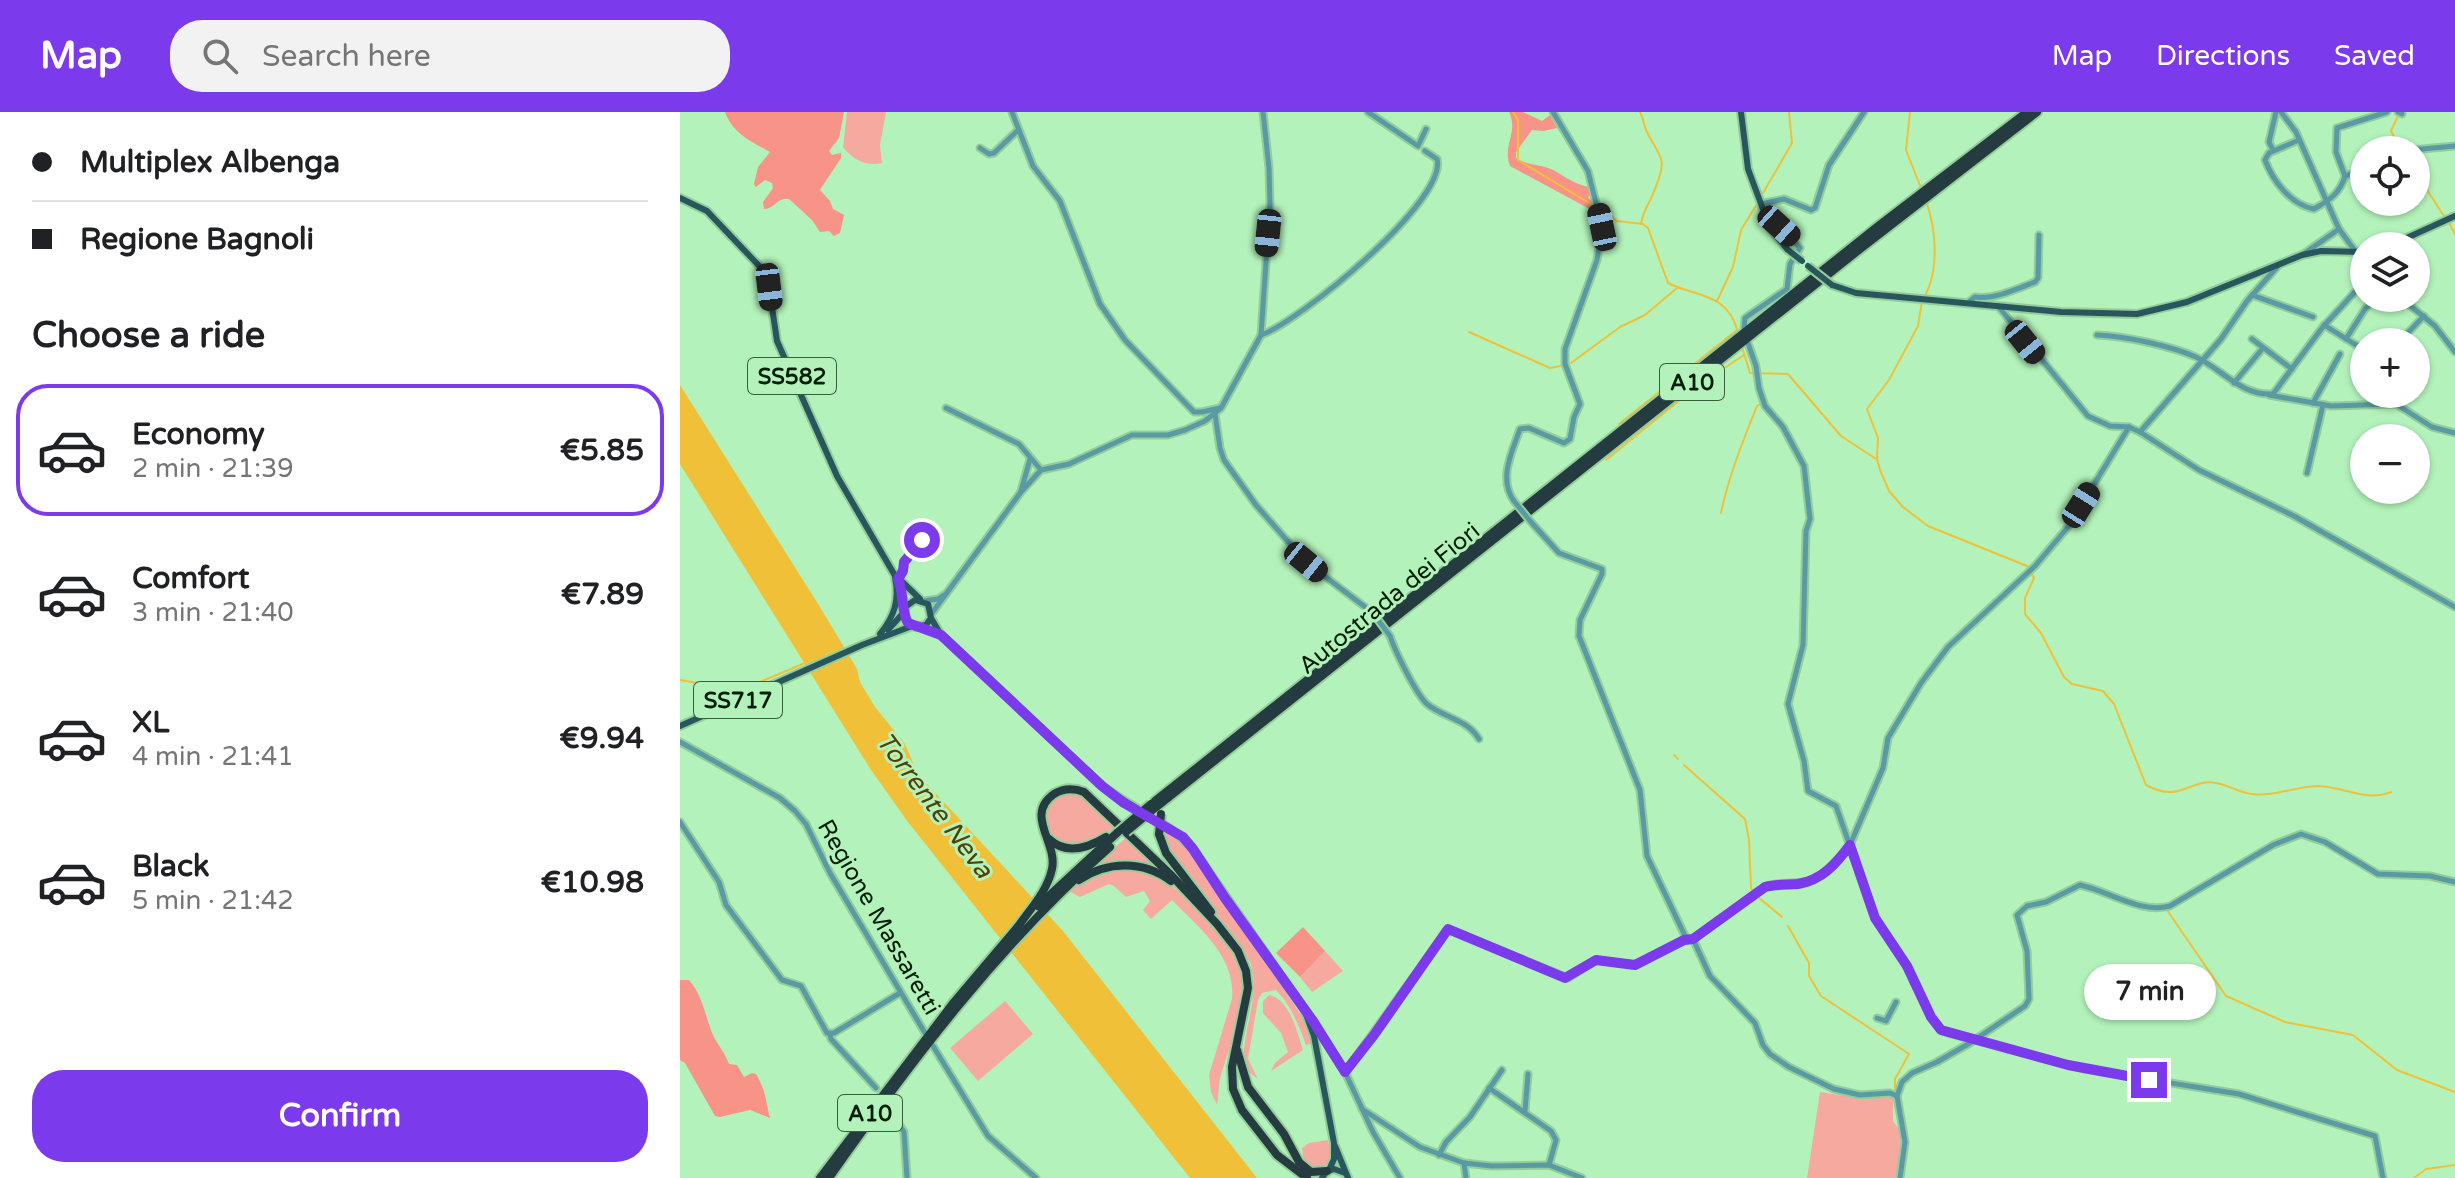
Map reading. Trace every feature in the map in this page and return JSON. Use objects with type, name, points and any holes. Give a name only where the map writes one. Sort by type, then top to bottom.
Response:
[{"type":"highway","name":"Autostrada dei Fiori","points":[[820,1178],[1017,928],[1136,816],[1156,809],[1877,227],[2027,112]]},
{"type":"highway","name":"Autostrada dei Fiori","points":[[1119,832],[1156,809],[2037,112]]},
{"type":"highway","points":[[1017,928],[1042,893],[1053,865],[1052,850],[1041,820],[1047,801],[1062,790],[1080,790],[1093,797],[1188,893],[1238,951],[1248,979],[1247,1005],[1231,1078],[1237,1102],[1277,1155],[1307,1178]]},
{"type":"highway","points":[[1156,809],[1159,834],[1166,853],[1210,910],[1217,924]]},
{"type":"highway","points":[[1045,836],[1057,846],[1073,849],[1094,844],[1119,832]]},
{"type":"highway","points":[[1059,890],[1090,873],[1125,865],[1153,870],[1188,893]]},
{"type":"highway","name":"Autostrada dei Fiori","points":[[829,1178],[956,1004],[1059,890]]},
{"type":"highway","points":[[1237,1049],[1248,1087],[1284,1134],[1299,1162],[1311,1172],[1326,1173]]},
{"type":"main road","points":[[1741,112],[1748,169],[1774,235],[1832,285],[1856,293],[2087,314],[2137,314],[2187,302],[2302,255],[2321,251],[2350,252]]},
{"type":"main road","name":"SS582","points":[[680,198],[707,211],[763,270],[769,287],[773,328],[783,355],[837,476],[897,578],[904,610]]},
{"type":"main road","points":[[2420,232],[2455,216]]},
{"type":"main road","points":[[878,637],[895,611],[897,578]]},
{"type":"main road","name":"SS582","points":[[897,578],[922,600]]},
{"type":"main road","points":[[941,635],[922,600],[911,601],[904,610],[905,620],[912,626],[941,635],[1102,786],[1124,803],[1183,837],[1304,1009],[1312,1029],[1334,1143],[1346,1176]]},
{"type":"main road","name":"SS717","points":[[878,637],[893,626],[904,610]]},
{"type":"main road","points":[[922,627],[932,615]]},
{"type":"main road","name":"SS717","points":[[680,726],[878,637],[912,626]]},
{"type":"main road","points":[[1326,1173],[1334,1159],[1334,1143]]},
{"type":"main road","points":[[1326,1173],[1338,1169],[1346,1176]]},
{"type":"street","points":[[1012,112],[1033,166],[1060,201],[1100,304],[1125,340],[1194,412],[1221,408]]},
{"type":"street","points":[[932,615],[1021,492],[1041,470],[1069,464],[1132,435],[1176,433],[1205,421],[1221,408],[1261,335],[1270,204],[1263,112]]},
{"type":"street","points":[[1368,112],[1418,146],[1426,129]]},
{"type":"street","points":[[1553,112],[1588,171],[1602,235],[1597,260],[1565,349],[1565,364],[1580,404],[1570,439],[1564,443],[1529,428],[1520,429],[1506,479],[1508,491],[1559,553],[1602,569],[1580,620],[1579,636],[1640,790],[1647,856],[1710,976],[1755,1023],[1770,1054],[1789,1067],[1834,1089],[1860,1095],[1890,1093],[1897,1096]]},
{"type":"street","points":[[1744,329],[1745,318],[1787,289],[1790,264],[1800,248],[1764,204],[1784,199],[1811,210],[1815,208],[1829,165],[1864,112]]},
{"type":"street","points":[[2278,112],[2299,140],[2339,229],[2350,245]]},
{"type":"street","points":[[2273,150],[2269,142],[2278,112]]},
{"type":"street","points":[[2299,140],[2273,150],[2265,160],[2296,203],[2314,209],[2342,188],[2345,176],[2336,152],[2337,128],[2387,112]]},
{"type":"street","points":[[980,148],[989,154],[994,153],[1018,130]]},
{"type":"street","points":[[2430,148],[2455,146]]},
{"type":"street","points":[[1261,335],[1337,286],[1360,266],[1426,195],[1439,166],[1437,159],[1425,151]]},
{"type":"street","points":[[2345,176],[2350,174]]},
{"type":"street","points":[[2302,255],[2339,229]]},
{"type":"street","points":[[1969,302],[1975,297],[1992,299],[2035,282],[2039,235]]},
{"type":"street","points":[[2140,432],[2226,333],[2252,295],[2278,266]]},
{"type":"street","points":[[2252,295],[2313,317]]},
{"type":"street","points":[[2269,395],[2278,391],[2324,325],[2350,297]]},
{"type":"street","points":[[1997,305],[2082,410],[2104,424],[2129,427],[2140,432],[2199,470],[2294,516],[2455,607]]},
{"type":"street","points":[[2346,339],[2363,312]]},
{"type":"street","points":[[2419,312],[2445,337],[2455,352]]},
{"type":"street","points":[[2412,328],[2424,316]]},
{"type":"street","points":[[2324,325],[2350,341]]},
{"type":"street","points":[[2097,335],[2151,345],[2202,360],[2234,383],[2269,395],[2323,405],[2396,404],[2432,427],[2455,433]]},
{"type":"street","points":[[2252,339],[2292,369]]},
{"type":"street","points":[[1748,343],[1765,406],[1783,427],[1804,466],[1808,506],[1803,645],[1788,704],[1804,761],[1808,791],[1836,806],[1875,918],[1907,966],[1931,1017],[1941,1030],[2084,1069],[2239,1094],[2375,1136],[2383,1178]]},
{"type":"street","points":[[2234,383],[2263,348]]},
{"type":"street","points":[[2313,403],[2340,354]]},
{"type":"street","points":[[2307,473],[2323,405]]},
{"type":"street","points":[[946,408],[1019,444],[1041,470]]},
{"type":"street","points":[[1215,414],[1224,460],[1263,514],[1306,562],[1373,613],[1390,636],[1423,700],[1467,724],[1479,739]]},
{"type":"street","points":[[1345,1072],[1448,929],[1565,978],[1596,960],[1639,964],[1690,940],[1765,887],[1808,882],[1822,875],[1850,845],[1883,768],[1888,738],[1899,717],[1948,647],[2035,566],[2068,527],[2129,427]]},
{"type":"street","points":[[1021,492],[1030,458]]},
{"type":"street","points":[[897,578],[903,571],[904,562],[922,540]]},
{"type":"street","points":[[922,600],[938,599],[949,593]]},
{"type":"street","name":"Regione Massaretti","points":[[681,743],[780,798],[806,824],[830,873],[925,1033]]},
{"type":"street","points":[[680,822],[719,882],[726,905],[782,980],[801,986],[831,1039],[876,1088]]},
{"type":"street","points":[[1900,1178],[1905,1142],[1897,1096],[1902,1082],[2025,1006],[2029,999],[2027,951],[2017,915],[2020,911],[2080,885],[2146,907],[2159,909],[2170,906],[2273,845],[2301,834],[2325,842],[2378,874],[2430,876],[2455,882]]},
{"type":"street","points":[[830,1034],[900,993]]},
{"type":"street","points":[[1877,1018],[1886,1021],[1896,1002]]},
{"type":"street","points":[[1304,1009],[1345,1072],[1373,1132],[1400,1178]]},
{"type":"street","name":"Regione Massaretti","points":[[933,1046],[988,1136],[1036,1178]]},
{"type":"street","points":[[1318,1061],[1326,1055],[1335,1055]]},
{"type":"street","points":[[1439,1155],[1502,1070]]},
{"type":"street","points":[[1525,1112],[1528,1074]]},
{"type":"street","points":[[1489,1088],[1547,1127],[1552,1137],[1549,1165]]},
{"type":"street","points":[[889,1109],[904,1132],[907,1178]]},
{"type":"street","points":[[1362,1109],[1401,1136],[1439,1155],[1464,1163],[1549,1165],[1582,1178]]},
{"type":"street","points":[[1464,1163],[1467,1176]]},
{"type":"shaded area","points":[[725,112],[844,112],[839,138],[829,151],[832,155],[841,153],[841,158],[820,190],[833,209],[844,215],[840,233],[834,236],[829,231],[820,232],[789,199],[764,209],[763,202],[773,188],[772,183],[765,180],[756,187],[754,184],[758,167],[770,152],[738,131]]},
{"type":"shaded area","points":[[847,112],[886,112],[880,145],[882,163],[860,161],[843,147]]},
{"type":"shaded area","points":[[1509,112],[1523,112],[1542,121],[1550,115],[1557,128],[1532,130],[1516,152],[1516,158],[1548,168],[1589,187],[1591,193],[1588,198],[1595,203],[1597,213],[1510,166],[1508,152],[1512,119]]},
{"type":"shaded area","points":[[1068,792],[1082,794],[1117,826],[1094,841],[1065,846],[1049,832],[1044,818],[1050,804]]},
{"type":"shaded area","points":[[1161,828],[1187,845],[1308,1025],[1313,1043],[1306,1045],[1282,996],[1276,990],[1262,993],[1258,1000],[1248,1059],[1258,1079],[1244,1068],[1254,988],[1250,962],[1167,851]]},
{"type":"shaded area","points":[[1128,836],[1159,868],[1090,869]]},
{"type":"shaded area","points":[[1113,868],[1151,873],[1168,883],[1216,929],[1240,966],[1243,982],[1240,1013],[1220,1079],[1217,1105],[1211,1092],[1209,1075],[1232,999],[1228,969],[1214,944],[1172,900],[1151,919],[1143,910],[1150,901],[1144,891],[1126,897],[1109,884],[1080,897],[1069,891],[1077,883]]},
{"type":"shaded area","points":[[1303,927],[1325,951],[1300,977],[1276,953]]},
{"type":"shaded area","points":[[1325,951],[1343,971],[1312,992],[1300,977]]},
{"type":"shaded area","points":[[680,980],[689,980],[698,993],[713,1035],[729,1064],[737,1065],[744,1077],[756,1074],[770,1118],[750,1110],[715,1116],[685,1063],[680,1060]]},
{"type":"shaded area","points":[[1269,995],[1287,1009],[1303,1050],[1271,1071],[1288,1052],[1281,1033],[1263,1013],[1263,1001]]},
{"type":"shaded area","points":[[1005,1001],[1033,1034],[978,1081],[950,1048]]},
{"type":"shaded area","points":[[1820,1092],[1858,1098],[1893,1098],[1893,1121],[1899,1129],[1902,1143],[1896,1178],[1807,1178]]},
{"type":"shaded area","points":[[1328,1140],[1331,1154],[1328,1163],[1315,1170],[1304,1162],[1302,1148],[1309,1143]]},
{"type":"water","name":"Torrente Neva","points":[[680,385],[820,607],[857,669],[860,682],[875,707],[905,744],[918,774],[1063,931],[1257,1178],[1190,1178],[908,822],[871,770],[680,464]]},
{"type":"waterway","points":[[1513,112],[1518,120],[1518,160],[1594,206]]},
{"type":"waterway","points":[[1640,112],[1662,163],[1641,224]]},
{"type":"waterway","points":[[1763,193],[1792,143],[1789,112]]},
{"type":"waterway","points":[[1910,112],[1906,150],[1921,188]]},
{"type":"waterway","points":[[2394,136],[2391,131],[2398,116]]},
{"type":"waterway","points":[[2430,194],[2444,216]]},
{"type":"waterway","points":[[1926,201],[1935,248],[1933,272],[1926,294]]},
{"type":"waterway","points":[[1717,301],[1733,267],[1741,230],[1757,204]]},
{"type":"waterway","points":[[1604,211],[1617,221],[1643,224],[1648,228],[1668,283],[1719,303],[1733,319],[1738,332]]},
{"type":"waterway","points":[[2449,223],[2455,234]]},
{"type":"waterway","points":[[1571,363],[1620,327],[1645,315],[1677,288]]},
{"type":"waterway","points":[[1922,301],[1918,326],[1889,380],[1867,409],[1878,438],[1877,459],[1889,491],[1903,507],[1928,526],[2027,566],[2034,578],[2025,598],[2025,614],[2041,633],[2064,677],[2072,684],[2103,691],[2114,704],[2146,785],[2168,792],[2207,782],[2260,795],[2319,786],[2364,795],[2391,792]]},
{"type":"waterway","points":[[1619,424],[1737,330]]},
{"type":"waterway","points":[[1469,332],[1550,368],[1560,366]]},
{"type":"waterway","points":[[1742,347],[1750,373],[1788,374],[1841,436],[1876,459]]},
{"type":"waterway","points":[[1606,460],[1696,387],[1744,355]]},
{"type":"waterway","points":[[1721,513],[1742,445],[1757,406],[1762,403]]},
{"type":"waterway","points":[[680,680],[748,687],[805,663]]},
{"type":"waterway","points":[[1674,755],[1678,759]]},
{"type":"waterway","points":[[1684,765],[1745,819],[1753,891]]},
{"type":"waterway","points":[[1758,897],[1782,917]]},
{"type":"waterway","points":[[2167,910],[2226,996],[2285,1022],[2353,1035],[2397,1070],[2455,1092]]},
{"type":"waterway","points":[[1788,926],[1809,963],[1809,976],[1821,996],[1909,1054],[1895,1079],[1895,1089]]},
{"type":"waterway","points":[[2414,1178],[2426,1169],[2455,1165]]},
{"type":"route","points":[[922,540],[904,562],[898,579],[908,623],[941,635],[1102,786],[1124,803],[1183,837],[1313,1021],[1345,1072],[1448,929],[1565,978],[1589,962],[1601,959],[1635,965],[1684,940],[1693,939],[1765,887],[1808,882],[1822,875],[1850,845],[1875,918],[1907,966],[1931,1017],[1941,1030],[2084,1069],[2149,1080]]}]
